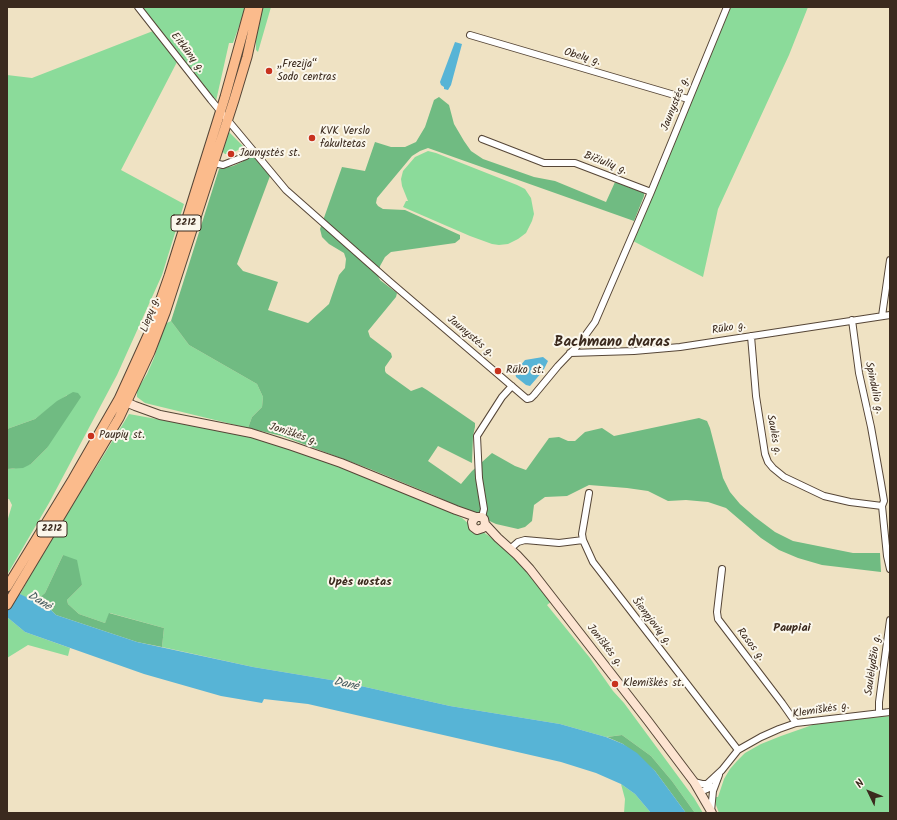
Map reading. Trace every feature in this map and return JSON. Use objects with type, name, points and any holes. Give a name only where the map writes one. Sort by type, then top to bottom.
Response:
[{"type":"main road","name":"Liepų g.","points":[[123,401],[169,276],[221,112],[250,7]]},
{"type":"main road","name":"Liepų g.","points":[[7,605],[21,573],[73,479],[140,375],[159,330],[228,120],[247,57],[258,7]]},
{"type":"main road","name":"Joniškės g.","points":[[123,401],[160,415],[251,433],[286,443],[428,498],[479,522],[530,569],[597,654],[694,782],[712,812]]},
{"type":"main road","name":"Liepų g.","points":[[7,587],[21,573]]},
{"type":"street","name":"Eitkūnų g.","points":[[138,7],[221,112]]},
{"type":"street","name":"Jaunystės g.","points":[[221,112],[286,190],[389,281],[527,399],[531,398],[595,322],[651,192],[727,7]]},
{"type":"street","name":"Obelų g.","points":[[470,35],[688,99]]},
{"type":"street","name":"Bičiulių g.","points":[[482,139],[544,162],[575,163],[651,192]]},
{"type":"street","points":[[214,163],[223,165],[246,156],[252,150]]},
{"type":"street","points":[[882,316],[890,260]]},
{"type":"street","name":"Rūko g.","points":[[570,353],[634,351],[680,347],[890,315]]},
{"type":"street","name":"Spindulio g.","points":[[852,320],[859,373],[877,454],[885,502]]},
{"type":"street","name":"Saulės g.","points":[[751,336],[756,396],[765,454],[773,468],[784,477],[824,496],[850,502],[885,502]]},
{"type":"street","points":[[479,522],[484,509],[479,478],[477,436],[502,397],[512,386]]},
{"type":"street","name":"Šienpjovių g.","points":[[589,493],[582,534],[583,540],[593,562],[738,750]]},
{"type":"street","points":[[885,502],[887,556],[890,569]]},
{"type":"street","points":[[510,549],[518,542],[525,540],[559,543],[583,540]]},
{"type":"street","name":"Rasos g.","points":[[722,569],[717,612],[718,619],[782,703],[796,724]]},
{"type":"street","name":"Saulėlydžio g.","points":[[879,713],[879,702],[890,620]]},
{"type":"street","name":"Klemiškės g.","points":[[700,792],[722,770],[738,750],[761,737],[796,724],[890,712]]},
{"type":"street","name":"Klemiškės g.","points":[[712,812],[714,786],[722,770]]},
{"type":"street","points":[[694,782],[707,784]]},
{"type":"street","points":[[700,792],[714,786]]},
{"type":"green space","points":[[141,7],[246,7],[233,43],[229,43],[216,101]]},
{"type":"green space","points":[[262,7],[271,7],[258,52],[256,50],[256,35]]},
{"type":"green space","points":[[731,7],[808,7],[789,55],[718,209],[703,277],[633,241]]},
{"type":"green space","points":[[153,31],[177,62],[121,170],[184,204],[162,275],[117,375],[49,503],[7,575],[7,522],[12,505],[9,499],[7,499],[7,469],[31,464],[47,448],[67,395],[35,419],[7,429],[7,75],[32,78]]},
{"type":"green space","points":[[439,97],[449,105],[454,124],[471,151],[483,159],[534,177],[555,181],[606,202],[615,182],[644,193],[644,196],[634,221],[428,148],[412,156],[377,198],[376,203],[383,209],[405,210],[460,235],[460,239],[455,243],[391,252],[385,257],[380,266],[378,276],[380,280],[397,293],[396,297],[368,331],[370,337],[391,353],[392,357],[385,367],[386,373],[411,391],[422,387],[475,423],[472,463],[438,446],[428,461],[461,484],[472,471],[492,453],[515,466],[526,470],[549,438],[559,437],[568,441],[575,441],[585,432],[602,428],[614,436],[699,418],[707,421],[710,428],[723,478],[730,492],[740,504],[755,517],[775,532],[793,541],[853,553],[880,553],[881,572],[822,565],[798,558],[779,550],[761,538],[726,508],[708,502],[686,500],[668,501],[648,491],[627,488],[589,485],[567,496],[545,497],[534,505],[532,521],[525,527],[518,529],[496,524],[433,495],[370,469],[282,436],[248,428],[252,417],[262,407],[263,397],[257,384],[189,345],[171,321],[219,169],[233,166],[252,155],[270,176],[237,264],[243,271],[278,282],[268,310],[308,323],[329,304],[339,275],[345,268],[346,259],[344,253],[329,244],[322,237],[320,229],[342,167],[365,171],[375,142],[391,147],[405,147],[416,142],[425,127],[434,100]]},
{"type":"green space","points":[[229,132],[243,146],[243,148],[229,154],[225,154],[222,151],[227,133]]},
{"type":"green space","points":[[428,151],[525,189],[531,198],[534,214],[526,233],[508,244],[492,244],[403,207],[406,201],[408,201],[402,186],[401,179],[403,171],[415,157]]},
{"type":"green space","points":[[171,321],[189,345],[257,384],[263,397],[262,407],[252,417],[248,428],[145,403],[137,397],[137,390],[147,374],[154,358],[165,324]]},
{"type":"green space","points":[[73,392],[78,393],[81,397],[47,448],[31,464],[23,468],[7,469],[7,429],[35,419],[57,401]]},
{"type":"green space","points":[[129,414],[222,431],[268,441],[295,450],[375,480],[446,510],[462,518],[478,532],[483,532],[489,536],[520,562],[552,601],[547,605],[590,658],[613,691],[624,703],[694,798],[703,813],[695,813],[672,781],[651,756],[622,735],[606,737],[560,724],[450,706],[343,682],[253,667],[162,647],[164,628],[110,613],[105,623],[79,614],[68,604],[67,600],[82,585],[63,555],[45,593],[39,598],[30,600],[20,594],[29,578],[28,577],[77,492],[94,471]]},
{"type":"green space","points":[[63,555],[77,560],[82,585],[67,600],[68,604],[79,614],[105,623],[109,613],[164,628],[162,647],[137,642],[56,615],[49,608],[30,600],[39,598],[45,593]]},
{"type":"green space","points":[[7,617],[25,632],[70,648],[68,656],[28,645],[7,658]]},
{"type":"green space","points":[[890,716],[890,813],[719,813],[716,805],[716,797],[718,797],[724,779],[730,769],[745,753],[761,744],[818,723]]},
{"type":"green space","points":[[622,735],[651,756],[672,781],[695,813],[686,813],[655,771],[623,744],[607,737]]},
{"type":"green space","points":[[621,784],[635,794],[651,813],[624,813],[625,799]]},
{"type":"water","points":[[455,42],[462,44],[451,85],[448,90],[444,89],[440,82]]},
{"type":"water","points":[[543,357],[548,361],[543,371],[530,386],[526,385],[516,377],[515,372],[525,360]]},
{"type":"water","name":"Danė","points":[[7,583],[20,594],[49,608],[56,615],[137,642],[253,667],[343,682],[450,706],[560,724],[606,737],[623,744],[637,753],[655,771],[686,813],[651,813],[635,794],[621,784],[596,773],[561,762],[308,704],[264,699],[262,703],[221,696],[144,674],[25,632],[7,617]]},
{"type":"place","name":"„Frezija“ Sodo centras","points":[[269,71]]},
{"type":"place","name":"KVK Verslo fakultetas","points":[[312,138]]},
{"type":"place","name":"Jaunystės st.","points":[[231,154]]},
{"type":"place","name":"Rūko st.","points":[[498,371]]},
{"type":"place","name":"Paupių st.","points":[[91,436]]},
{"type":"place","name":"Klemiškės st.","points":[[615,684]]},
{"type":"district","name":"Bachmano dvaras","points":[[612,343]]},
{"type":"district","name":"Upės uostas","points":[[360,583]]},
{"type":"district","name":"Paupiai","points":[[792,629]]}]
